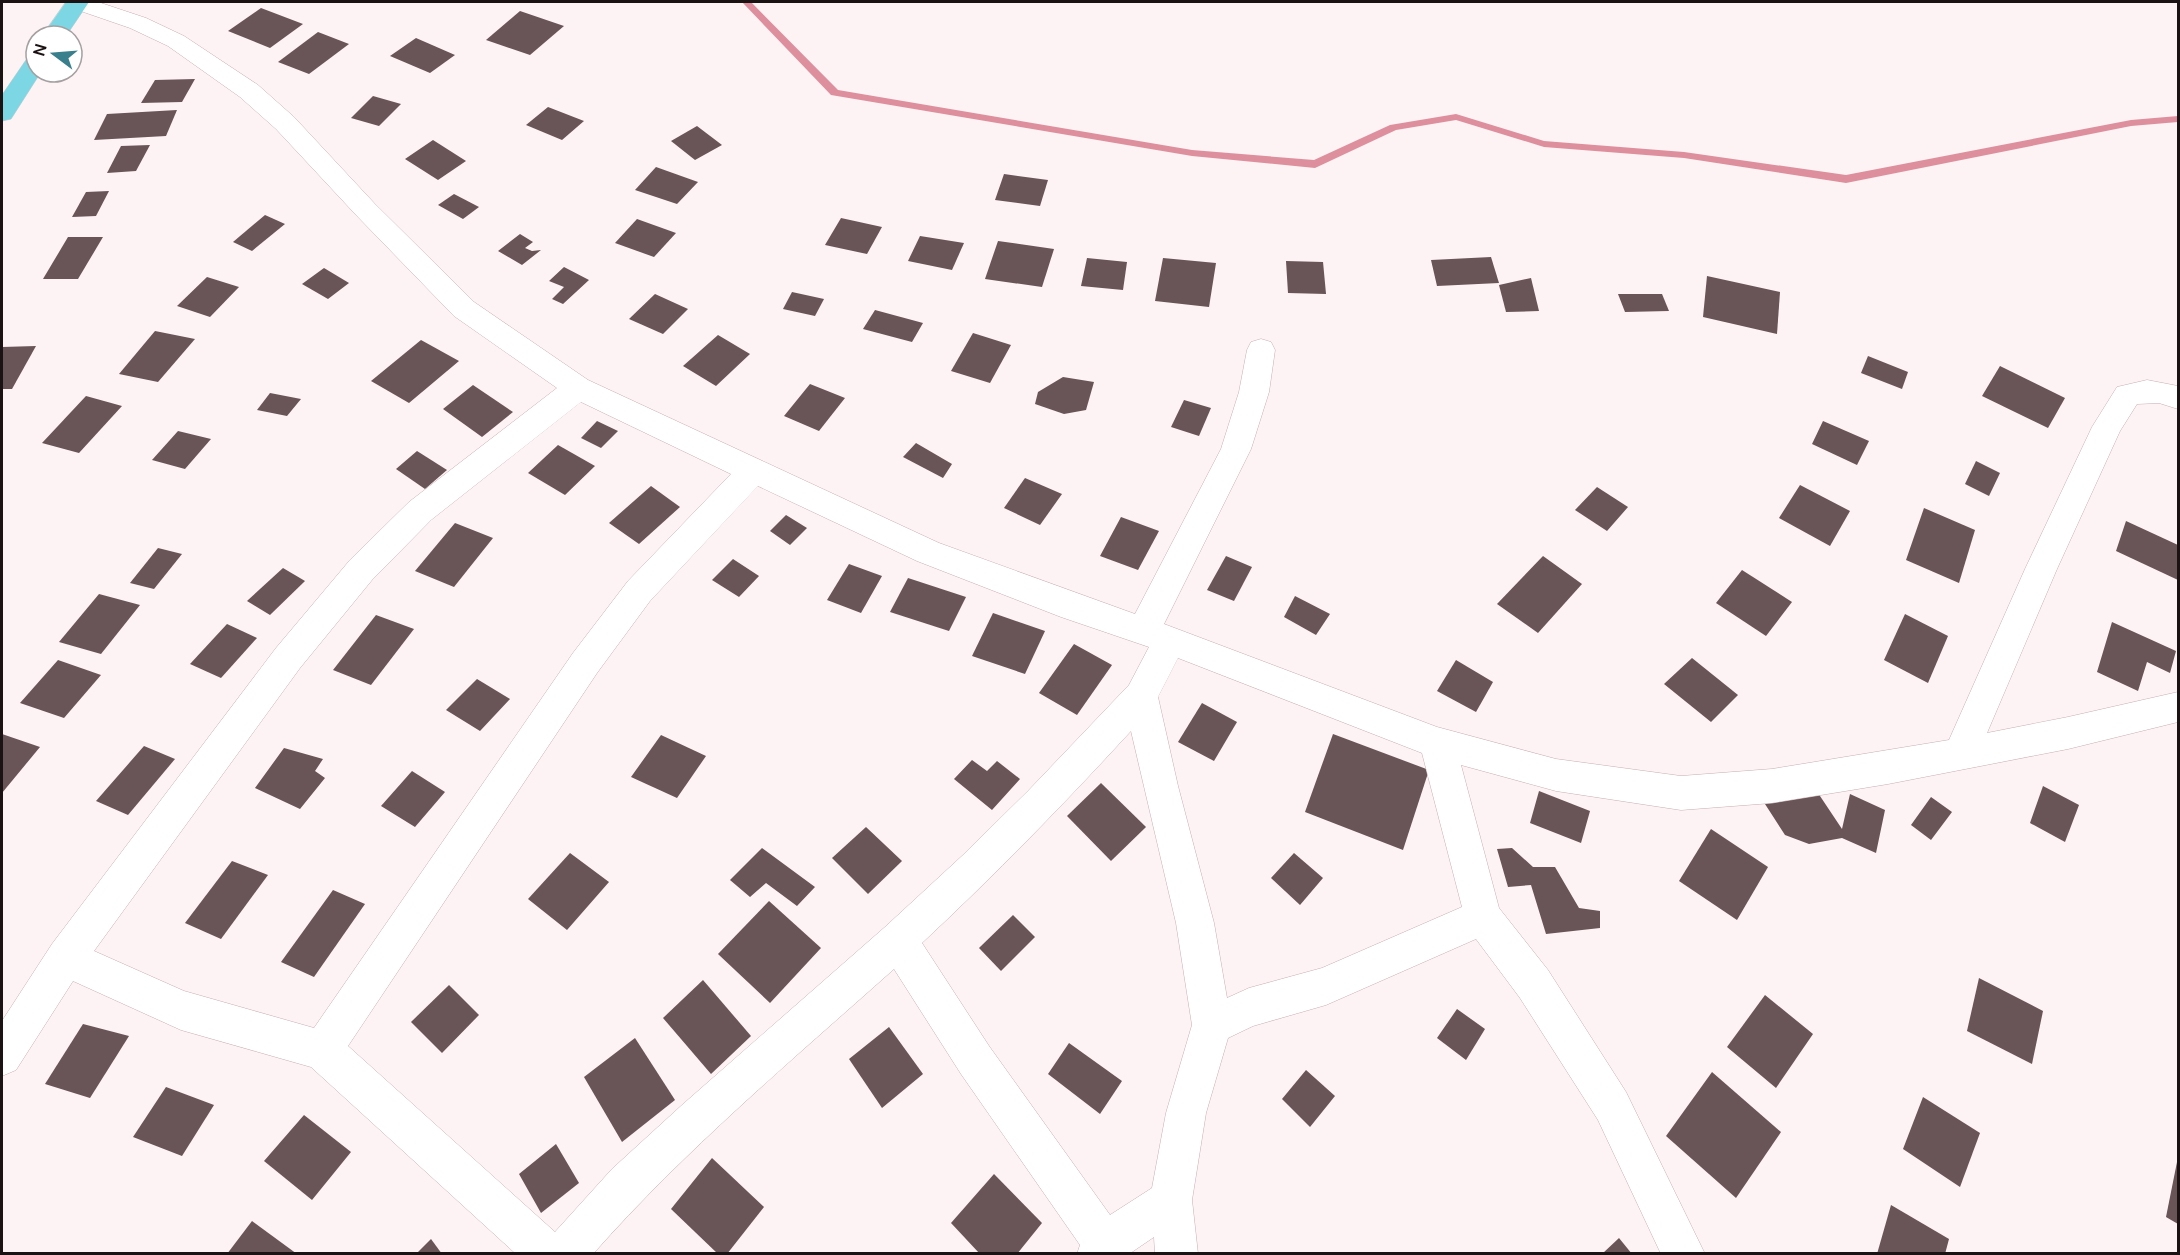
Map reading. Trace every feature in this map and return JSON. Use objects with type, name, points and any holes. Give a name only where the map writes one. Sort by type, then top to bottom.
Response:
[{"type":"main road","points":[[62,24],[77,2]]},
{"type":"main road","points":[[2,113],[24,80]]},
{"type":"street","points":[[77,2],[138,23],[176,40],[249,91],[285,123],[366,210],[464,309],[578,388],[928,552],[1073,607],[1157,635],[1437,743],[1556,775],[1681,793],[1772,786],[1888,768],[2068,733],[2178,707]]},
{"type":"street","points":[[1177,1254],[1172,1200],[1186,1113],[1212,1025],[1195,923],[1160,786],[1141,696],[1157,635],[1236,449],[1254,392],[1261,350]]},
{"type":"street","points":[[2,1056],[66,958],[288,658],[361,570],[420,511],[578,388]]},
{"type":"street","points":[[1960,754],[2041,569],[2107,427],[2127,394],[2144,390],[2165,392],[2178,398]]},
{"type":"street","points":[[322,1050],[585,663],[639,591],[753,471]]},
{"type":"street","points":[[564,1254],[627,1184],[696,1119],[976,868],[1041,803],[1141,696]]},
{"type":"street","points":[[1437,743],[1483,917],[1534,984],[1612,1106],[1684,1254]]},
{"type":"street","points":[[1212,1025],[1249,1008],[1326,986],[1483,917]]},
{"type":"street","points":[[898,940],[975,1060],[1102,1249],[1172,1200]]},
{"type":"street","points":[[66,958],[181,1010],[322,1050],[548,1254]]},
{"type":"building","points":[[261,8],[303,24],[270,48],[228,31]]},
{"type":"building","points":[[520,11],[564,26],[530,55],[486,40]]},
{"type":"building","points":[[318,32],[349,44],[309,74],[278,62]]},
{"type":"building","points":[[416,38],[455,55],[430,73],[390,56]]},
{"type":"building","points":[[195,79],[182,102],[141,103],[155,80]]},
{"type":"building","points":[[373,96],[401,104],[379,126],[351,118]]},
{"type":"building","points":[[548,107],[584,121],[562,140],[526,125]]},
{"type":"building","points":[[177,110],[166,136],[94,140],[107,114]]},
{"type":"building","points":[[697,126],[722,145],[695,160],[671,141]]},
{"type":"building","points":[[433,140],[466,161],[438,180],[405,159]]},
{"type":"building","points":[[150,145],[136,171],[107,173],[121,146]]},
{"type":"building","points":[[656,167],[698,182],[677,204],[635,190]]},
{"type":"building","points":[[1004,174],[1048,180],[1040,206],[995,200]]},
{"type":"building","points":[[109,191],[96,216],[72,217],[86,192]]},
{"type":"building","points":[[454,194],[479,207],[463,219],[438,205]]},
{"type":"building","points":[[265,215],[285,224],[252,251],[233,242]]},
{"type":"building","points":[[841,218],[882,227],[867,254],[825,245]]},
{"type":"building","points":[[637,219],[676,233],[654,257],[615,243]]},
{"type":"building","points":[[520,234],[533,242],[525,248],[532,251],[541,250],[522,265],[498,251]]},
{"type":"building","points":[[920,236],[964,243],[952,270],[908,261]]},
{"type":"building","points":[[68,237],[103,237],[78,279],[43,279]]},
{"type":"building","points":[[998,241],[1054,249],[1042,287],[985,279]]},
{"type":"building","points":[[1491,257],[1499,283],[1437,286],[1431,260]]},
{"type":"building","points":[[1087,258],[1127,262],[1123,290],[1081,286]]},
{"type":"building","points":[[1163,258],[1216,263],[1209,307],[1155,301]]},
{"type":"building","points":[[1286,261],[1323,262],[1326,294],[1288,293]]},
{"type":"building","points":[[564,267],[589,280],[563,304],[552,299],[564,287],[549,281]]},
{"type":"building","points":[[324,268],[349,283],[328,299],[302,284]]},
{"type":"building","points":[[1707,276],[1780,292],[1777,334],[1703,317]]},
{"type":"building","points":[[207,277],[239,287],[210,317],[177,306]]},
{"type":"building","points":[[1531,278],[1539,311],[1506,312],[1499,285]]},
{"type":"building","points":[[792,292],[824,299],[815,316],[783,309]]},
{"type":"building","points":[[655,294],[688,309],[663,334],[629,319]]},
{"type":"building","points":[[1618,294],[1662,294],[1669,311],[1625,312]]},
{"type":"building","points":[[875,310],[923,323],[912,342],[863,329]]},
{"type":"building","points":[[155,331],[195,339],[158,382],[119,374]]},
{"type":"building","points":[[973,333],[1011,345],[990,383],[951,371]]},
{"type":"building","points":[[718,335],[750,354],[716,386],[683,366]]},
{"type":"building","points":[[421,340],[459,361],[409,403],[371,381]]},
{"type":"building","points":[[36,346],[12,389],[2,389],[2,347]]},
{"type":"building","points":[[1868,356],[1908,372],[1902,389],[1861,373]]},
{"type":"building","points":[[2000,366],[2065,398],[2048,428],[1982,396]]},
{"type":"building","points":[[1063,377],[1094,382],[1086,410],[1064,414],[1035,404],[1038,392]]},
{"type":"building","points":[[810,384],[845,398],[819,431],[784,416]]},
{"type":"building","points":[[473,385],[513,412],[482,437],[443,409]]},
{"type":"building","points":[[270,393],[301,399],[287,416],[257,410]]},
{"type":"building","points":[[86,396],[122,406],[79,453],[42,443]]},
{"type":"building","points":[[1184,400],[1211,408],[1199,436],[1171,427]]},
{"type":"building","points":[[597,421],[618,431],[601,448],[581,438]]},
{"type":"building","points":[[1823,421],[1869,441],[1857,465],[1812,444]]},
{"type":"building","points":[[178,431],[211,439],[185,469],[152,460]]},
{"type":"building","points":[[916,443],[952,464],[943,478],[903,457]]},
{"type":"building","points":[[558,445],[595,466],[565,495],[528,473]]},
{"type":"building","points":[[417,451],[447,470],[425,489],[396,469]]},
{"type":"building","points":[[1976,461],[2000,473],[1989,496],[1965,484]]},
{"type":"building","points":[[1025,478],[1062,494],[1040,525],[1004,508]]},
{"type":"building","points":[[1800,485],[1850,511],[1830,546],[1779,518]]},
{"type":"building","points":[[651,486],[680,507],[639,544],[609,523]]},
{"type":"building","points":[[1597,487],[1628,507],[1607,531],[1575,510]]},
{"type":"building","points":[[1924,508],[1975,530],[1959,583],[1906,560]]},
{"type":"building","points":[[786,515],[807,528],[790,545],[770,531]]},
{"type":"building","points":[[1121,517],[1159,531],[1138,570],[1100,556]]},
{"type":"building","points":[[2126,521],[2178,545],[2178,580],[2116,551]]},
{"type":"building","points":[[455,523],[493,538],[454,587],[415,571]]},
{"type":"building","points":[[158,548],[182,554],[154,589],[130,583]]},
{"type":"building","points":[[1226,556],[1252,567],[1234,601],[1207,590]]},
{"type":"building","points":[[1543,556],[1582,584],[1538,633],[1497,604]]},
{"type":"building","points":[[733,559],[759,576],[739,597],[712,580]]},
{"type":"building","points":[[849,564],[882,576],[861,613],[827,600]]},
{"type":"building","points":[[283,568],[305,581],[270,615],[247,601]]},
{"type":"building","points":[[1742,570],[1792,602],[1766,636],[1716,603]]},
{"type":"building","points":[[908,578],[966,597],[949,631],[890,612]]},
{"type":"building","points":[[99,594],[140,605],[101,654],[59,642]]},
{"type":"building","points":[[1295,596],[1330,614],[1316,635],[1284,617]]},
{"type":"building","points":[[993,613],[1045,631],[1025,674],[972,656]]},
{"type":"building","points":[[1905,614],[1948,636],[1928,683],[1884,660]]},
{"type":"building","points":[[376,615],[414,629],[371,685],[333,670]]},
{"type":"building","points":[[2112,622],[2176,651],[2170,673],[2147,662],[2138,691],[2097,672]]},
{"type":"building","points":[[227,624],[257,638],[221,678],[190,664]]},
{"type":"building","points":[[1074,644],[1112,665],[1077,715],[1039,693]]},
{"type":"building","points":[[1692,658],[1738,695],[1711,722],[1664,684]]},
{"type":"building","points":[[58,660],[101,675],[64,718],[20,703]]},
{"type":"building","points":[[1456,660],[1493,682],[1476,712],[1437,691]]},
{"type":"building","points":[[477,679],[510,699],[480,731],[446,710]]},
{"type":"building","points":[[1202,703],[1237,722],[1214,761],[1178,742]]},
{"type":"building","points":[[2,734],[40,747],[2,793]]},
{"type":"building","points":[[1333,734],[1429,770],[1403,850],[1305,812]]},
{"type":"building","points":[[661,735],[706,756],[677,798],[631,777]]},
{"type":"building","points":[[144,746],[175,759],[128,815],[96,801]]},
{"type":"building","points":[[284,748],[323,759],[315,771],[325,778],[300,809],[255,788]]},
{"type":"building","points":[[972,760],[987,771],[997,761],[1020,779],[992,810],[954,779]]},
{"type":"building","points":[[412,771],[445,792],[415,827],[381,806]]},
{"type":"building","points":[[1101,783],[1146,827],[1111,861],[1067,816]]},
{"type":"building","points":[[2043,786],[2079,805],[2065,842],[2030,823]]},
{"type":"building","points":[[1814,787],[1842,829],[1850,794],[1885,810],[1876,853],[1842,838],[1809,844],[1785,835],[1765,804]]},
{"type":"building","points":[[1539,791],[1590,811],[1581,843],[1530,823]]},
{"type":"building","points":[[1931,797],[1952,812],[1931,840],[1911,825]]},
{"type":"building","points":[[866,827],[902,861],[868,894],[832,858]]},
{"type":"building","points":[[1711,829],[1768,867],[1737,920],[1679,881]]},
{"type":"building","points":[[762,848],[815,887],[797,906],[766,883],[750,897],[730,880]]},
{"type":"building","points":[[1512,848],[1533,867],[1555,867],[1579,908],[1600,911],[1600,928],[1546,934],[1531,885],[1508,887],[1497,849]]},
{"type":"building","points":[[570,853],[609,882],[567,930],[528,899]]},
{"type":"building","points":[[1294,853],[1323,878],[1300,905],[1271,878]]},
{"type":"building","points":[[232,861],[268,875],[221,939],[185,923]]},
{"type":"building","points":[[333,890],[365,904],[314,977],[281,962]]},
{"type":"building","points":[[769,901],[821,948],[770,1003],[718,954]]},
{"type":"building","points":[[1013,915],[1035,937],[1001,971],[979,948]]},
{"type":"building","points":[[1979,978],[2043,1011],[2032,1064],[1967,1031]]},
{"type":"building","points":[[703,980],[751,1036],[711,1074],[663,1018]]},
{"type":"building","points":[[449,985],[479,1015],[442,1053],[411,1022]]},
{"type":"building","points":[[1765,995],[1813,1034],[1776,1088],[1727,1047]]},
{"type":"building","points":[[1457,1009],[1485,1029],[1466,1060],[1437,1038]]},
{"type":"building","points":[[83,1024],[129,1036],[90,1098],[45,1084]]},
{"type":"building","points":[[889,1027],[923,1074],[882,1108],[849,1059]]},
{"type":"building","points":[[635,1038],[675,1100],[622,1142],[584,1077]]},
{"type":"building","points":[[1069,1043],[1122,1081],[1100,1114],[1048,1074]]},
{"type":"building","points":[[1306,1070],[1335,1096],[1310,1127],[1282,1099]]},
{"type":"building","points":[[1712,1072],[1781,1132],[1736,1198],[1666,1136]]},
{"type":"building","points":[[166,1087],[214,1105],[182,1156],[133,1137]]},
{"type":"building","points":[[1923,1097],[1980,1133],[1960,1187],[1903,1149]]},
{"type":"building","points":[[304,1115],[351,1152],[312,1200],[264,1161]]},
{"type":"building","points":[[556,1144],[579,1183],[541,1213],[519,1174]]},
{"type":"building","points":[[712,1158],[764,1207],[727,1254],[718,1254],[671,1209]]},
{"type":"building","points":[[2178,1163],[2178,1224],[2166,1217]]},
{"type":"building","points":[[994,1174],[1042,1223],[1017,1254],[980,1254],[951,1223]]},
{"type":"building","points":[[1891,1205],[1949,1239],[1945,1254],[1877,1254]]},
{"type":"building","points":[[252,1221],[297,1254],[227,1254]]},
{"type":"building","points":[[1619,1238],[1632,1254],[1602,1254]]},
{"type":"building","points":[[431,1239],[442,1254],[416,1254]]},
{"type":"waterway","points":[[746,2],[835,93],[1192,153],[1315,164],[1394,127],[1456,117],[1544,144],[1684,155],[1846,179],[2131,123],[2178,119]]}]
